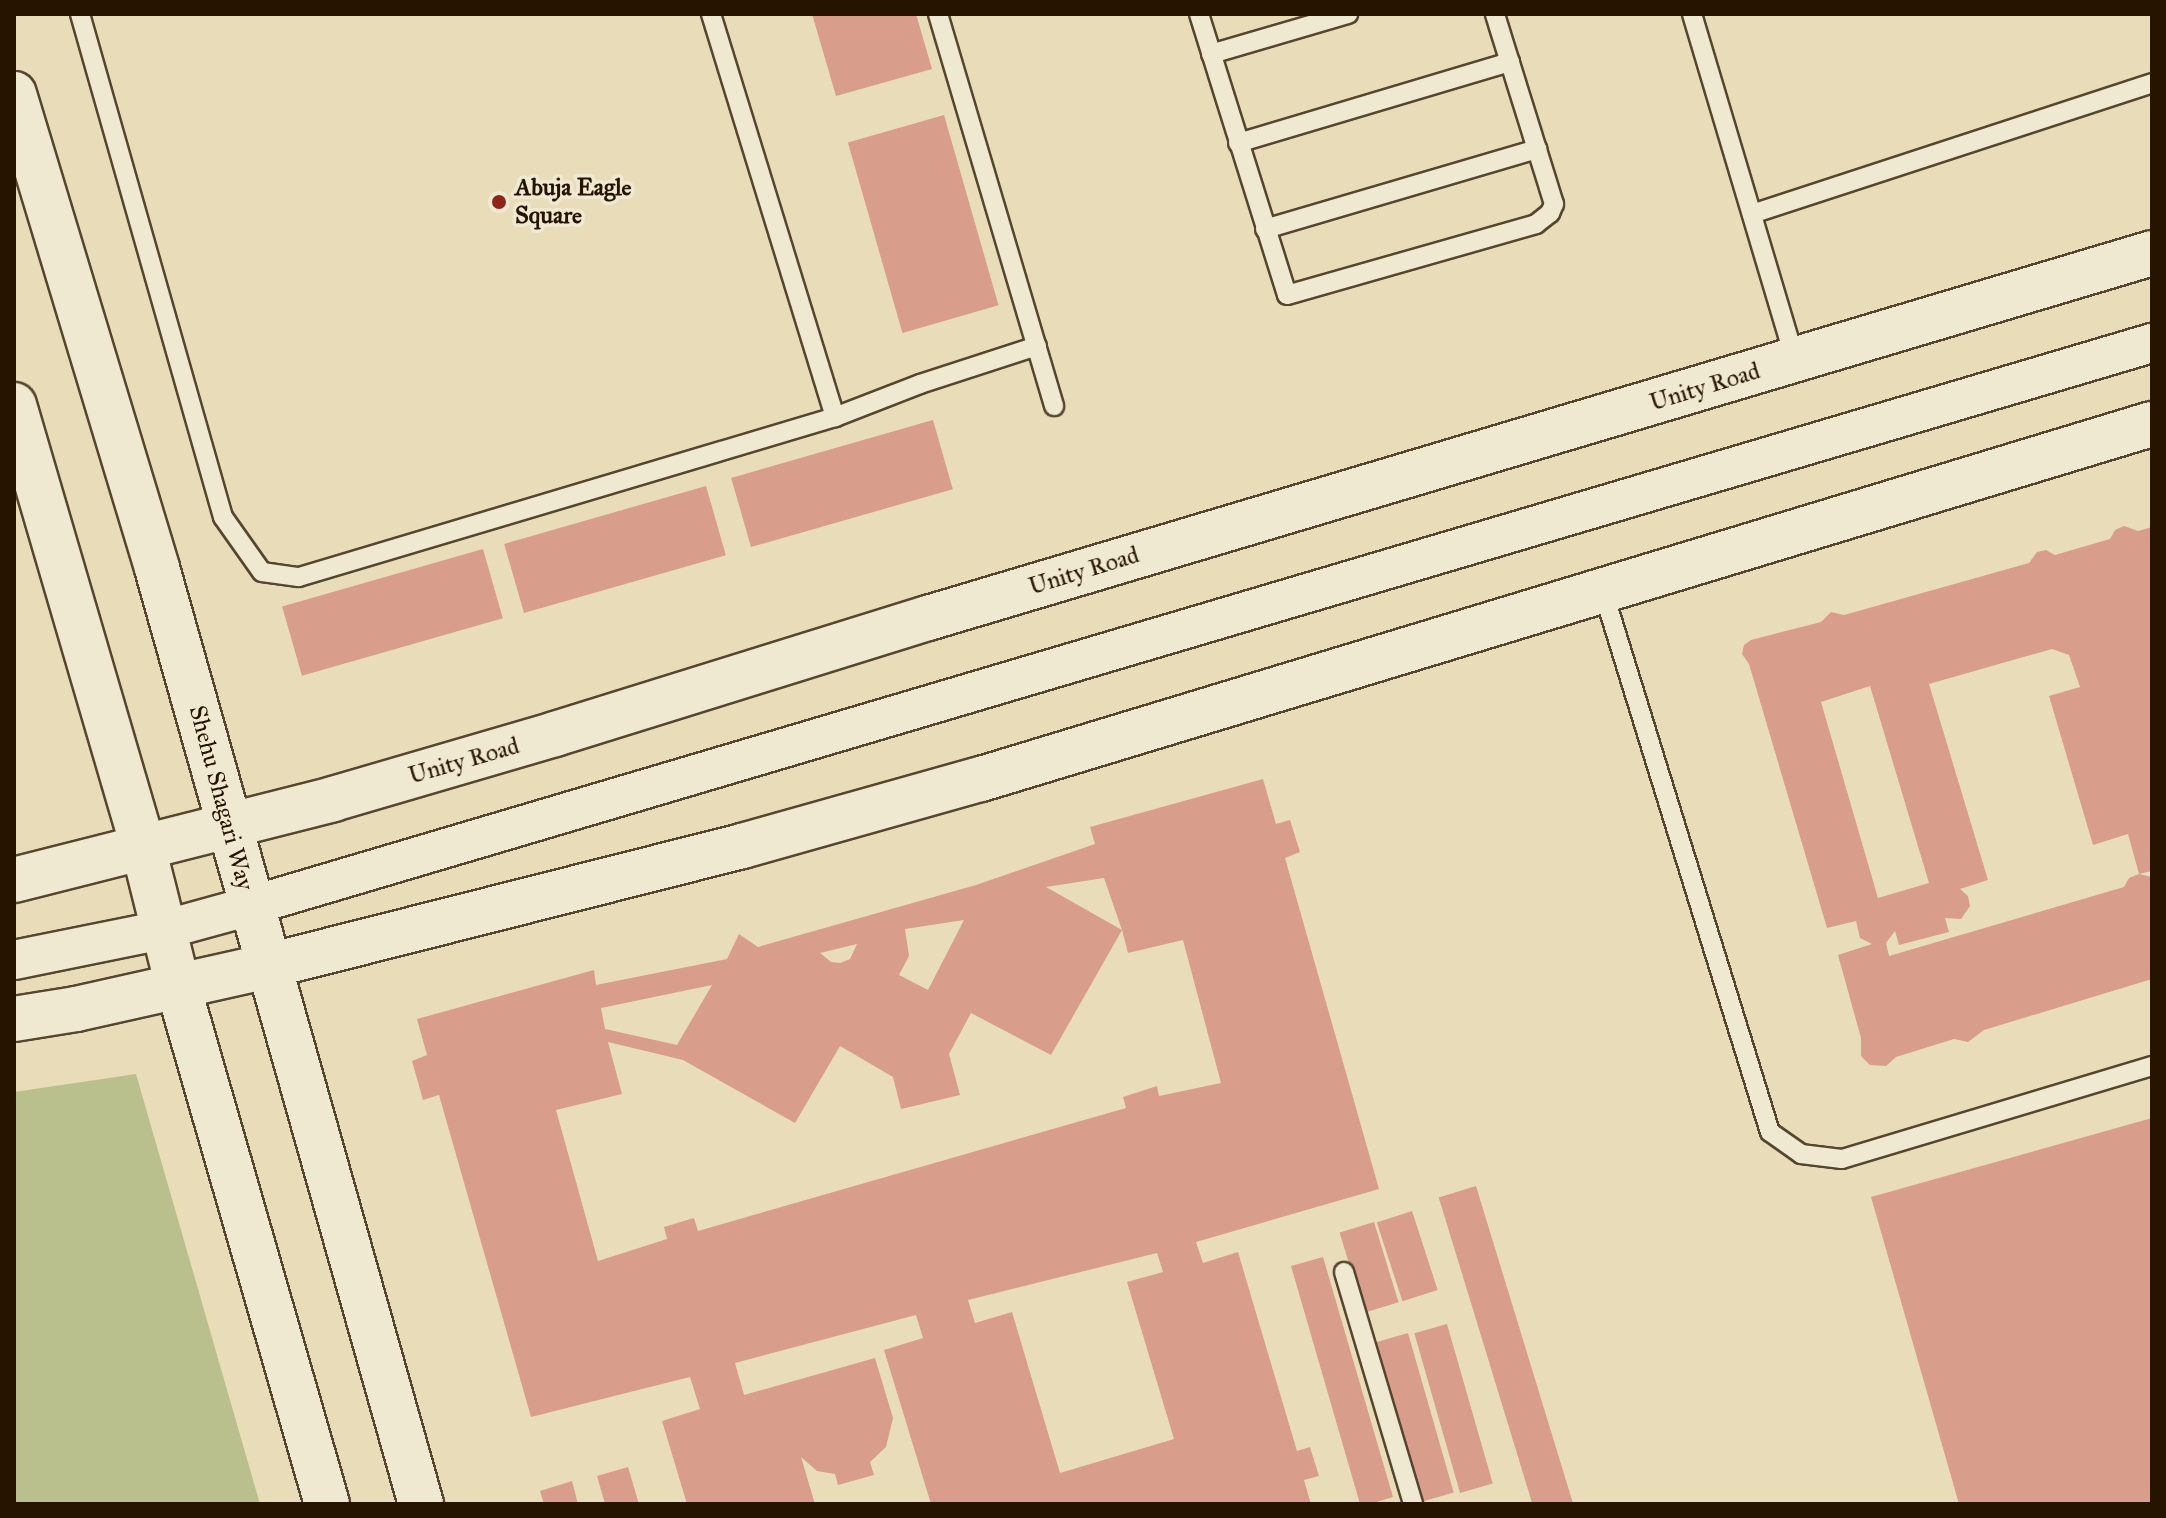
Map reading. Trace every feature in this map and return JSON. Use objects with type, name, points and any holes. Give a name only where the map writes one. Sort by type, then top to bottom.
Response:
[{"type":"street","name":"Shehu Shagari Way","points":[[14,94],[157,568],[421,1504]]},
{"type":"street","name":"Unity Road","points":[[14,880],[229,827],[555,734],[943,613],[2152,253]]},
{"type":"street","points":[[14,960],[163,930],[250,906],[2152,343]]},
{"type":"street","points":[[14,405],[143,847],[178,986],[327,1504]]},
{"type":"street","points":[[14,1019],[268,966],[742,846],[981,779],[2152,424]]},
{"type":"lane","points":[[80,14],[223,517],[262,572],[299,577],[835,417],[920,384],[1037,346]]},
{"type":"lane","points":[[711,14],[835,417]]},
{"type":"lane","points":[[938,14],[1054,406]]},
{"type":"lane","points":[[1199,14],[1287,295],[1536,224],[1546,218],[1554,204],[1495,14]]},
{"type":"lane","points":[[1211,54],[1348,14]]},
{"type":"lane","points":[[1692,14],[1795,361]]},
{"type":"lane","points":[[1238,143],[1510,62]]},
{"type":"lane","points":[[1752,214],[2152,83]]},
{"type":"lane","points":[[1265,229],[1537,149]]},
{"type":"lane","points":[[1602,589],[1770,1132],[1801,1154],[1842,1159],[2152,1066]]},
{"type":"lane","points":[[1344,1272],[1413,1504]]},
{"type":"green space","points":[[136,1074],[260,1504],[14,1504],[14,1092]]},
{"type":"building","points":[[812,14],[916,14],[932,69],[836,96]]},
{"type":"building","points":[[944,115],[999,305],[902,333],[848,143]]},
{"type":"building","points":[[933,420],[953,489],[751,547],[731,478]]},
{"type":"building","points":[[706,486],[726,555],[524,613],[504,544]]},
{"type":"building","points":[[2124,526],[2138,531],[2152,527],[2152,871],[2139,874],[2152,877],[2152,979],[1984,1030],[1968,1042],[1954,1039],[1896,1057],[1886,1066],[1870,1065],[1861,1056],[1861,1038],[1838,955],[1872,944],[1860,938],[1856,921],[1827,928],[1749,664],[1742,654],[1744,645],[1751,640],[1821,622],[1831,612],[1844,615],[2029,563],[2037,552],[2046,550],[2055,555],[2110,539],[2115,530]],"holes":[[[2052,649],[2069,655],[2080,687],[2049,696],[2093,845],[2128,834],[2139,874],[2129,878],[2124,887],[1889,956],[1886,943],[1895,931],[1899,945],[1949,932],[1945,918],[1961,919],[1970,906],[1968,896],[1960,889],[1988,880],[1929,684]],[[1870,686],[1929,883],[1878,898],[1821,702]]]},
{"type":"building","points":[[483,549],[503,618],[302,676],[282,607]]},
{"type":"building","points":[[1263,779],[1276,824],[1290,820],[1300,852],[1285,858],[1379,1189],[1196,1242],[1203,1263],[1238,1252],[1297,1451],[1310,1447],[1319,1476],[1304,1480],[1311,1504],[931,1504],[884,1350],[923,1338],[916,1315],[735,1363],[744,1395],[875,1358],[893,1418],[886,1447],[870,1462],[874,1475],[838,1485],[835,1474],[817,1471],[801,1457],[815,1504],[687,1504],[662,1421],[700,1409],[690,1377],[531,1417],[439,1095],[423,1100],[412,1061],[427,1055],[417,1019],[594,970],[596,985],[727,959],[739,934],[758,947],[976,885],[1095,844],[1090,827]],"holes":[[[1104,878],[1122,930],[1046,887]],[[964,920],[928,990],[899,975],[909,956],[905,929]],[[1122,930],[1128,953],[1183,940],[1221,1083],[1159,1096],[1157,1086],[1123,1097],[1126,1108],[698,1231],[694,1218],[664,1227],[667,1239],[598,1261],[556,1110],[622,1094],[608,1042],[683,1060],[795,1123],[840,1046],[893,1077],[901,1109],[960,1095],[949,1054],[971,1013],[1051,1055]],[[857,944],[850,959],[831,962],[820,953]],[[712,985],[677,1045],[605,1029],[601,1008]],[[1157,1253],[1163,1272],[1127,1282],[1174,1439],[1060,1473],[1012,1312],[975,1323],[968,1300]]]},
{"type":"building","points":[[2152,1118],[2152,1504],[1959,1504],[1871,1197]]},
{"type":"building","points":[[1476,1186],[1573,1503],[1532,1504],[1439,1197]]},
{"type":"building","points":[[1412,1211],[1438,1290],[1402,1301],[1377,1222]]},
{"type":"building","points":[[1374,1222],[1399,1302],[1364,1313],[1340,1233]]},
{"type":"building","points":[[1323,1257],[1393,1497],[1370,1504],[1360,1504],[1291,1266]]},
{"type":"building","points":[[1447,1324],[1493,1484],[1460,1493],[1414,1333]]},
{"type":"building","points":[[1408,1333],[1454,1493],[1420,1502],[1374,1343]]},
{"type":"building","points":[[628,1467],[639,1504],[605,1504],[597,1476]]},
{"type":"building","points":[[572,1481],[578,1504],[544,1504],[540,1491]]},
{"type":"place","name":"Abuja Eagle Square","points":[[499,202]]}]
